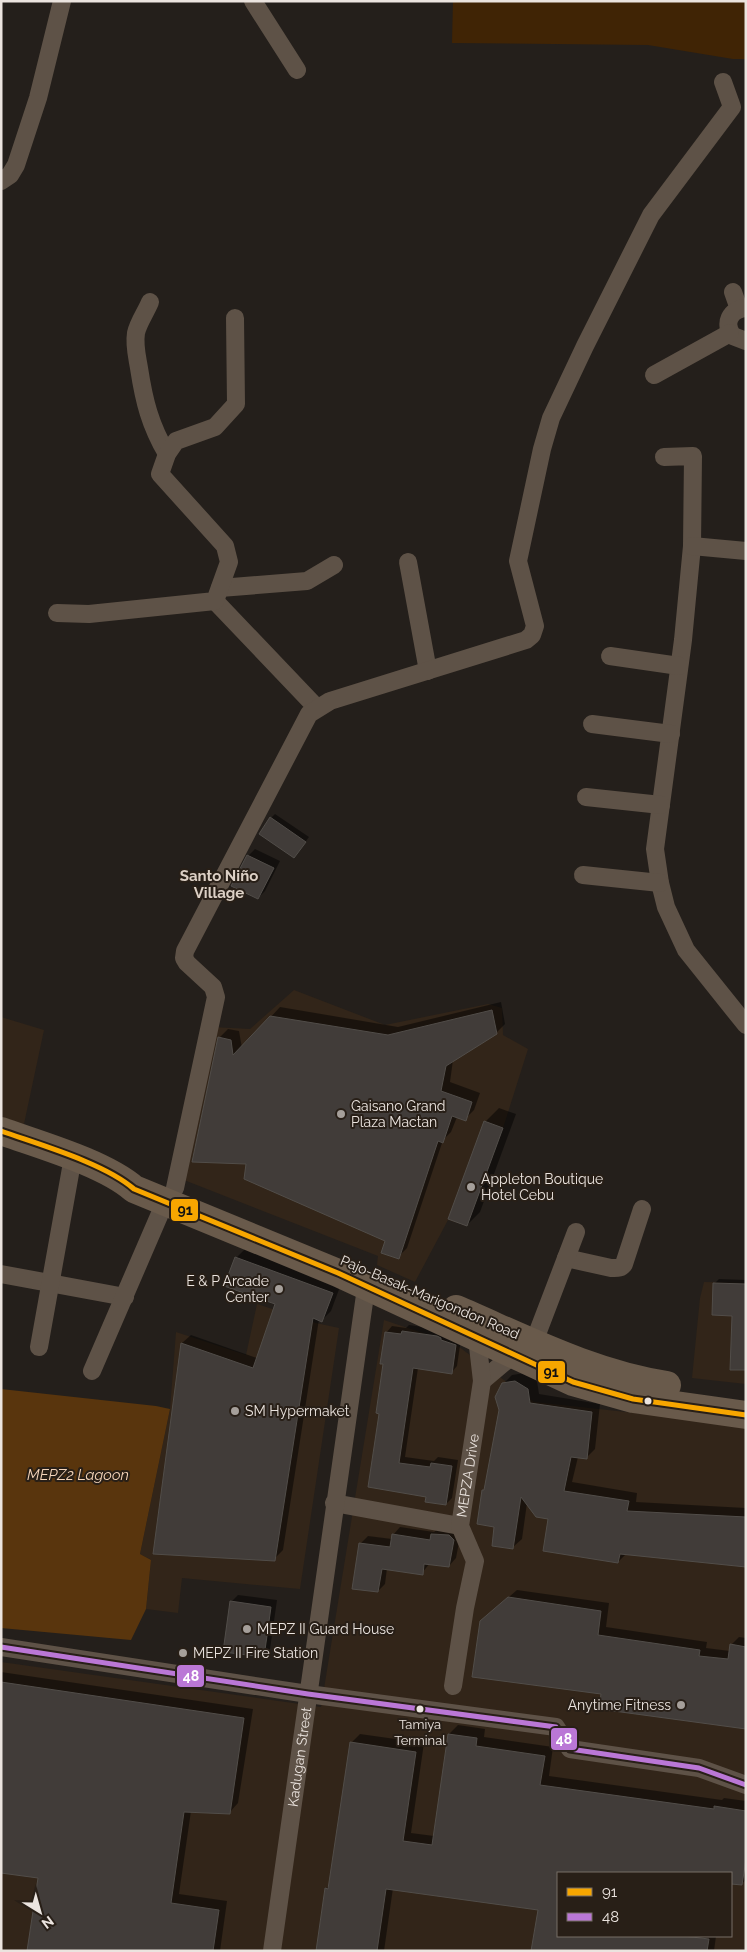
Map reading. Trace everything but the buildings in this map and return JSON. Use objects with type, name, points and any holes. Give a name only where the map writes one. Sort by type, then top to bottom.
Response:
[{"type":"main road","name":"Pajo-Basak-Marigondon Road","points":[[1,1131],[122,1178],[134,1189],[170,1195],[524,1348],[573,1382],[633,1399],[746,1415]]},
{"type":"main road","name":"Pajo-Basak-Marigondon Road","points":[[170,1195],[245,1233],[338,1273],[366,1288],[477,1338],[524,1348],[636,1380],[746,1398]]},
{"type":"street","points":[[1,181],[10,175],[16,165],[38,98],[62,1]]},
{"type":"street","points":[[253,1],[297,70]]},
{"type":"street","points":[[92,1371],[170,1195],[216,997],[213,987],[187,963],[184,958],[185,951],[309,714],[330,700],[526,640],[532,635],[535,626],[518,561],[542,449],[551,418],[651,215],[724,121],[732,106],[723,82]]},
{"type":"street","points":[[733,292],[742,309],[730,316],[728,327],[730,333],[737,339],[746,341]]},
{"type":"street","points":[[150,302],[136,332],[135,345],[149,420],[167,454]]},
{"type":"street","points":[[217,595],[229,562],[225,546],[160,474],[167,454],[176,441],[215,427],[236,404],[235,318]]},
{"type":"street","points":[[654,375],[730,333]]},
{"type":"street","points":[[664,457],[692,456],[692,546],[671,734],[655,848],[660,883],[666,907],[686,950],[746,1026]]},
{"type":"street","points":[[692,546],[746,551]]},
{"type":"street","points":[[408,562],[428,671]]},
{"type":"street","points":[[57,613],[89,614],[307,581],[334,565]]},
{"type":"street","points":[[217,595],[317,708]]},
{"type":"street","points":[[610,656],[679,666]]},
{"type":"street","points":[[592,724],[671,734]]},
{"type":"street","points":[[586,797],[661,805]]},
{"type":"street","points":[[583,875],[660,883]]},
{"type":"street","points":[[39,1347],[73,1158]]},
{"type":"street","points":[[566,1258],[611,1268],[621,1267],[624,1264],[642,1209]]},
{"type":"street","points":[[482,1380],[524,1348],[566,1258],[576,1232]]},
{"type":"street","points":[[1,1274],[125,1297]]},
{"type":"street","points":[[366,1288],[334,1503],[460,1526]]},
{"type":"street","name":"MEPZA Drive","points":[[453,1686],[465,1608],[475,1561],[460,1526],[482,1380],[477,1338]]},
{"type":"street","name":"Kadugan Street","points":[[272,1951],[334,1503]]},
{"type":"street","points":[[1,1647],[308,1694],[556,1727],[570,1749],[699,1768],[746,1785]]},
{"type":"shaded area","points":[[453,1],[746,1],[746,59],[733,59],[648,45],[452,43]]},
{"type":"shaded area","points":[[294,990],[385,1025],[488,1004],[502,1008],[503,1035],[528,1049],[503,1128],[467,1226],[448,1220],[415,1282],[377,1265],[378,1256],[184,1180],[212,1027],[250,1029]]},
{"type":"shaded area","points":[[1,1017],[44,1030],[24,1124],[1,1117]]},
{"type":"shaded area","points":[[704,1282],[746,1283],[746,1384],[692,1378],[700,1298]]},
{"type":"shaded area","name":"SM Hypermaket","points":[[257,1304],[316,1323],[339,1328],[300,1589],[182,1578],[178,1613],[146,1609],[151,1560],[140,1554],[170,1409],[176,1332],[246,1355]]},
{"type":"shaded area","points":[[384,1320],[455,1344],[534,1402],[746,1425],[746,1951],[1,1951],[1,1662],[321,1707]]},
{"type":"water","name":"MEPZ2 Lagoon","points":[[1,1389],[170,1409],[140,1554],[151,1560],[146,1609],[131,1640],[1,1628]]},
{"type":"transit line","name":"91","points":[[1,1131],[89,1163],[106,1171],[134,1189],[338,1273],[573,1382],[633,1399],[746,1415]]},
{"type":"transit line","name":"48","points":[[1,1647],[308,1694],[556,1727],[570,1749],[699,1768],[746,1785]]},
{"type":"place","name":"Gaisano Grand Plaza Mactan","points":[[341,1114]]},
{"type":"place","name":"Appleton Boutique Hotel Cebu","points":[[471,1187]]},
{"type":"place","name":"E & P Arcade Center","points":[[279,1289]]},
{"type":"place","name":"SM Hypermaket","points":[[235,1411]]},
{"type":"place","name":"MEPZ II Guard House","points":[[247,1629]]},
{"type":"place","name":"MEPZ II Fire Station","points":[[183,1653]]},
{"type":"place","name":"Anytime Fitness","points":[[681,1705]]},
{"type":"place","name":"Tamiya Terminal","points":[[420,1709]]},
{"type":"district","name":"Santo Niño Village","points":[[219,884]]}]
